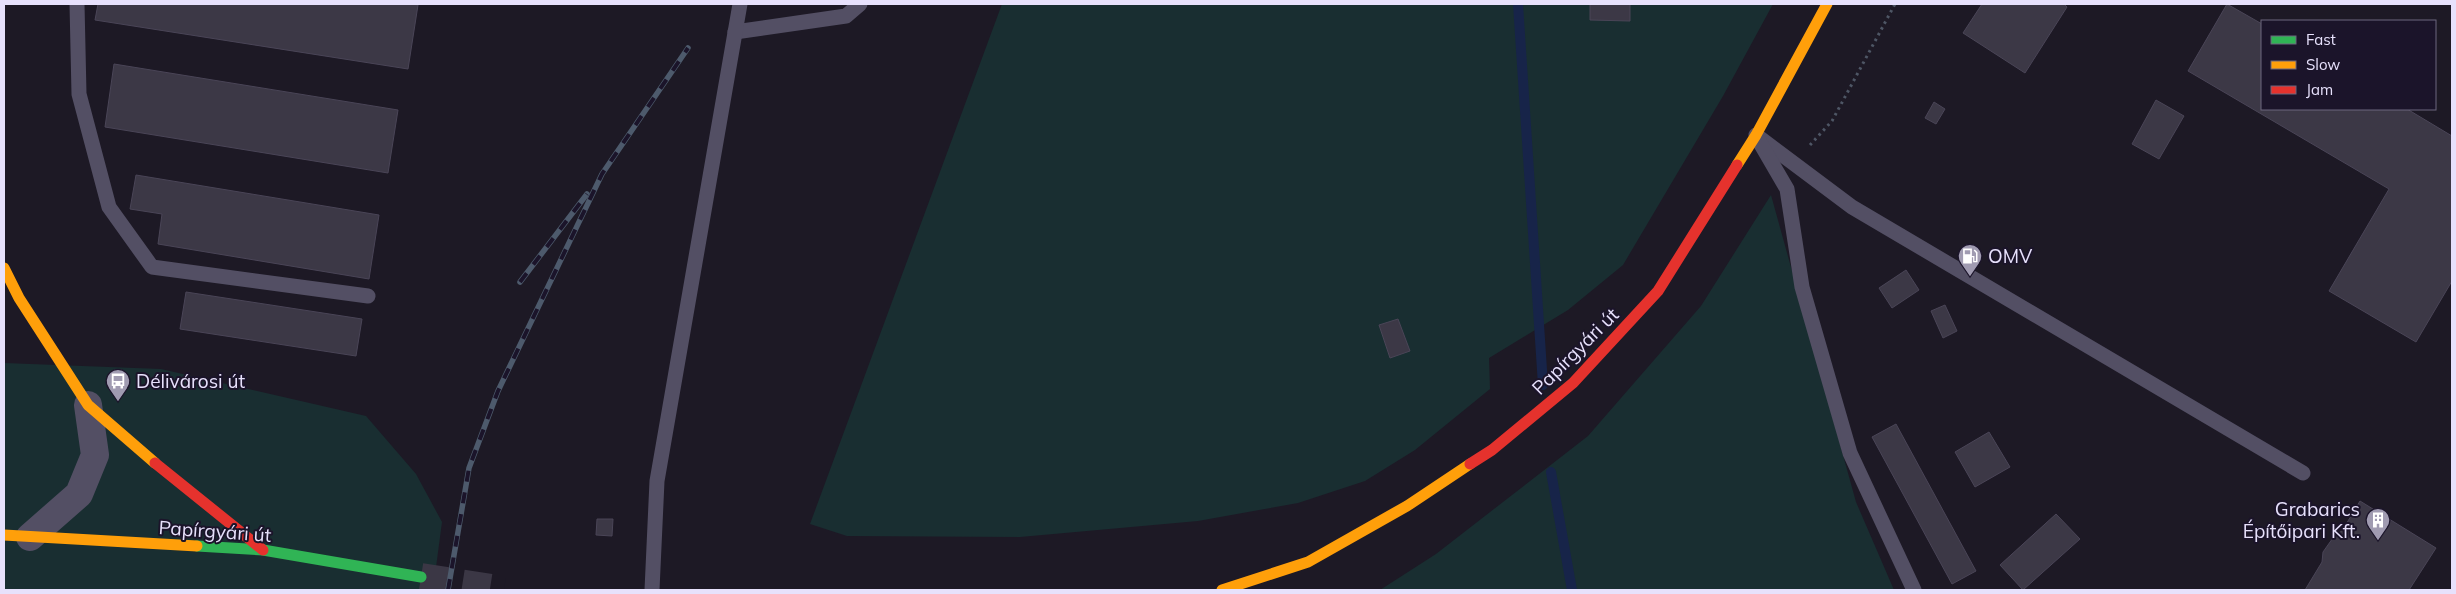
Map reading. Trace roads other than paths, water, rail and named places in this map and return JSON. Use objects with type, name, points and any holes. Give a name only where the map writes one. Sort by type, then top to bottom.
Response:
[{"type":"street","name":"Papírgyári út","points":[[1222,590],[1308,562],[1407,506],[1492,450],[1573,383],[1658,291],[1756,135],[1828,4]]},
{"type":"street","points":[[4,268],[19,298],[88,404],[164,472],[263,550]]},
{"type":"street","points":[[17,536],[79,494],[95,455],[88,404]]},
{"type":"street","name":"Papírgyári út","points":[[17,536],[263,550],[421,577]]},
{"type":"lane","points":[[77,4],[79,94],[109,207],[152,266],[368,296]]},
{"type":"lane","points":[[652,590],[657,481],[740,4]]},
{"type":"lane","points":[[735,32],[846,16],[860,4]]},
{"type":"lane","points":[[1756,135],[1852,207],[2303,473]]},
{"type":"lane","points":[[1756,135],[1787,189],[1802,287],[1850,453],[1914,590]]},
{"type":"waterway","points":[[1518,4],[1543,385]]},
{"type":"waterway","points":[[1551,472],[1572,590]]},
{"type":"tunnel","points":[[421,577],[504,590]]},
{"type":"railway","points":[[448,590],[469,468],[498,391],[602,174],[688,48]]},
{"type":"railway","points":[[520,282],[587,194]]},
{"type":"place","name":"OMV","points":[[1970,277]]},
{"type":"place","name":"Délivárosi út","points":[[118,402]]},
{"type":"place","name":"Grabarics Építőipari Kft.","points":[[2378,541]]}]
